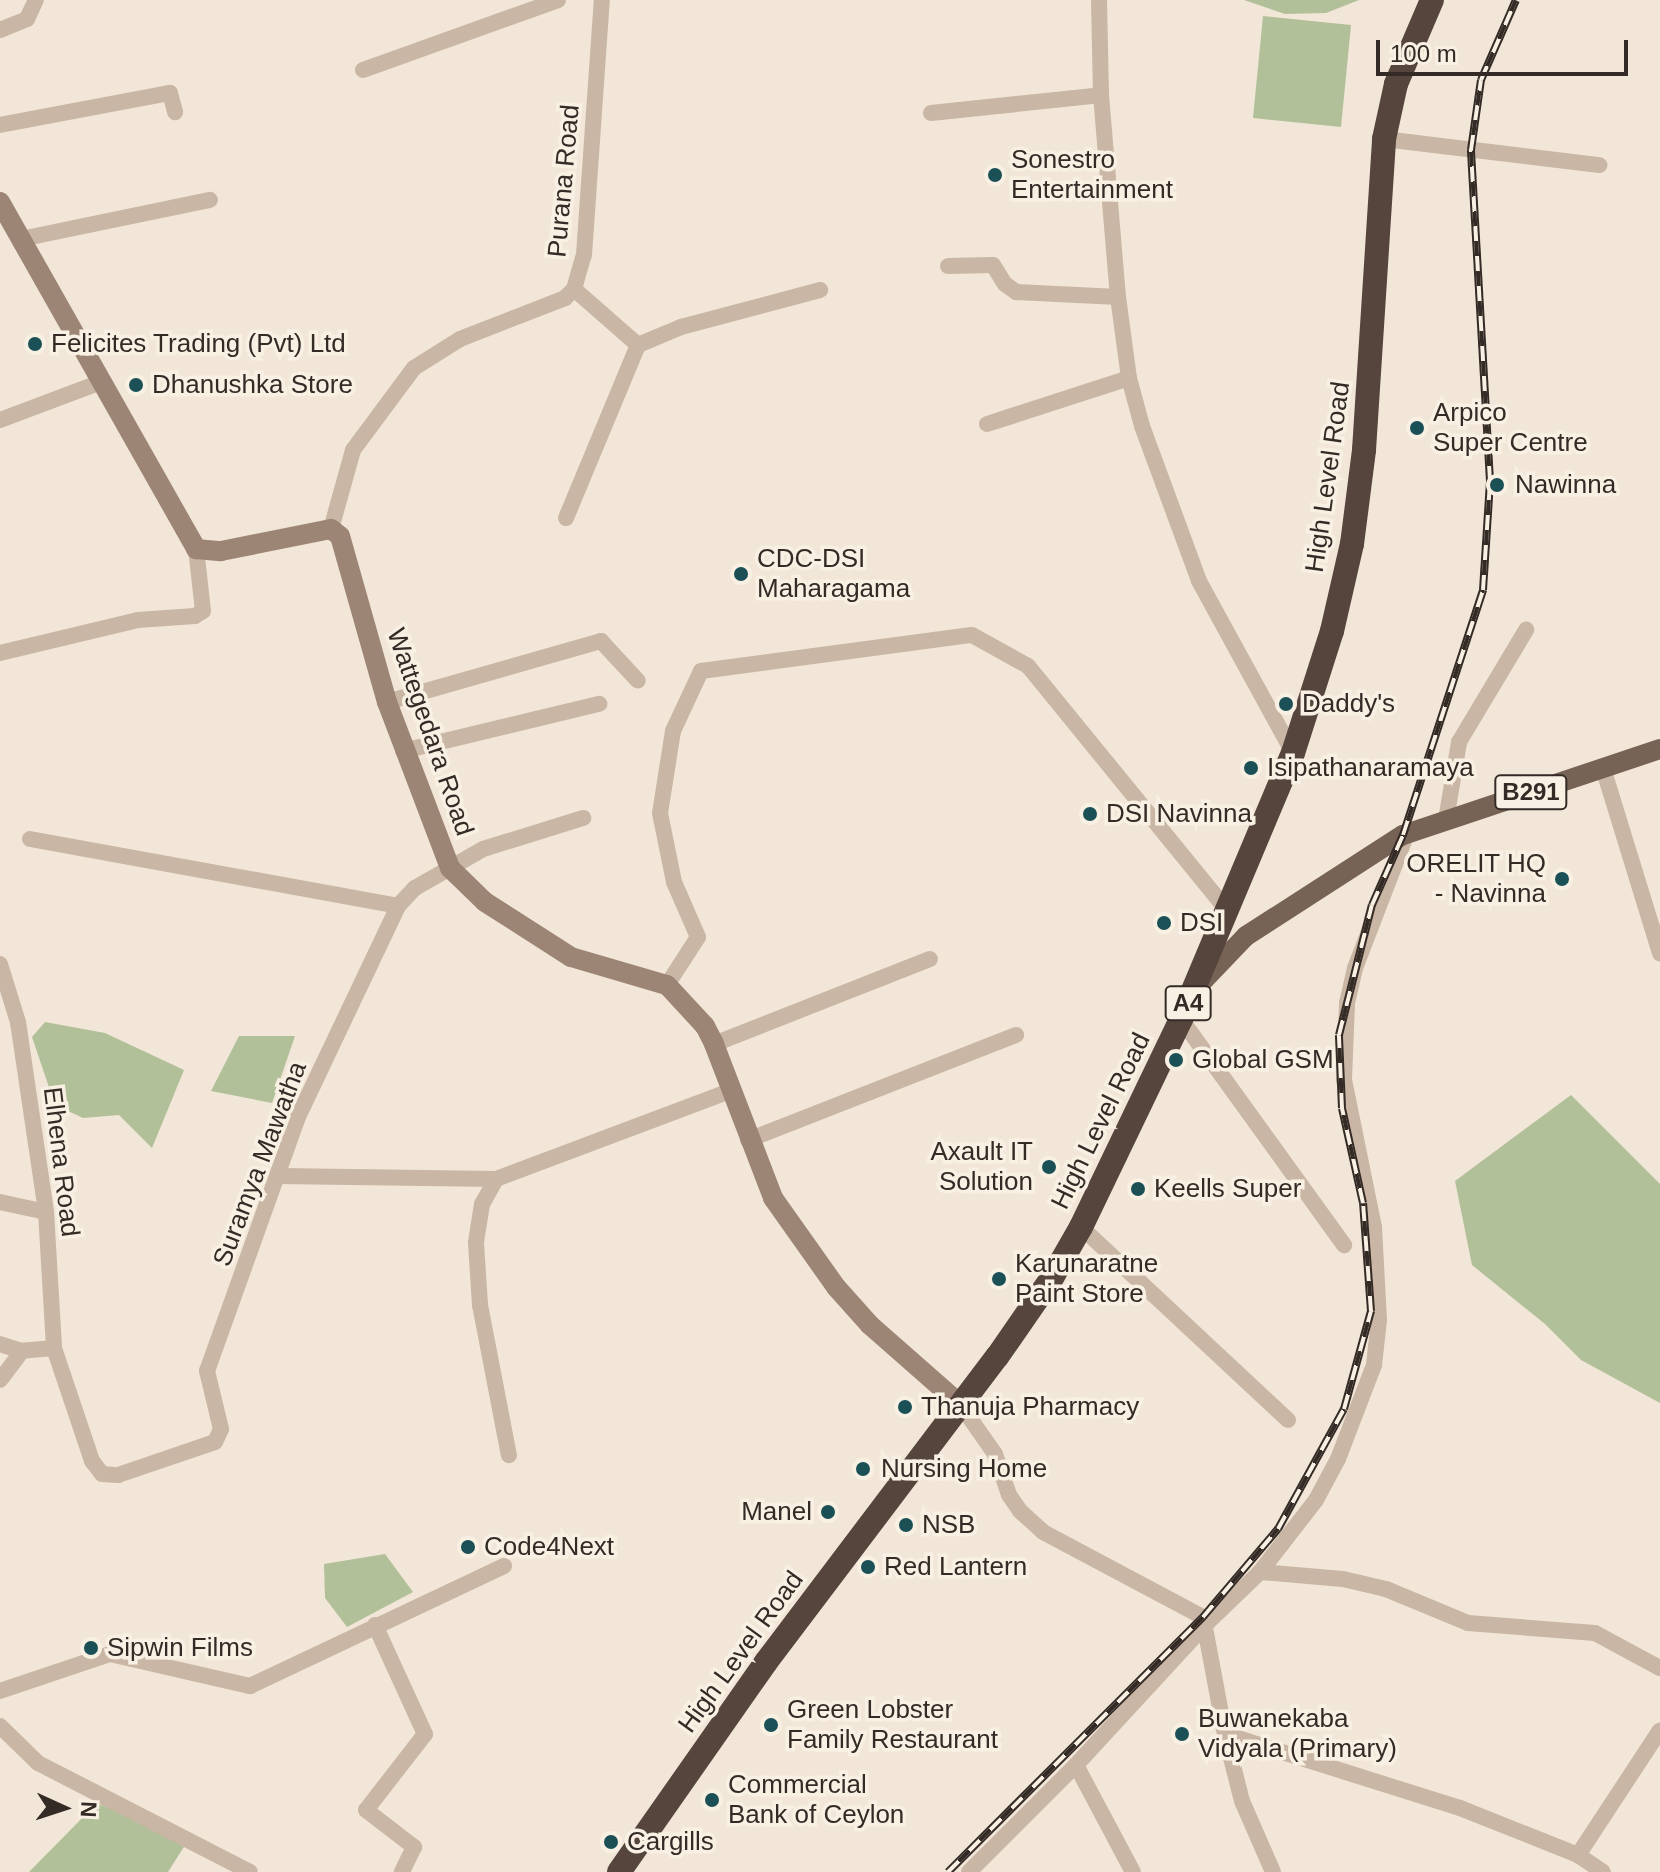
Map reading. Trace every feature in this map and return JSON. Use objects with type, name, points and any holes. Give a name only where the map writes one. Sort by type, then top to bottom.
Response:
[{"type":"highway","name":"High Level Road","points":[[619,1872],[766,1662],[1029,1312],[1081,1227],[1181,1019],[1293,753],[1332,631],[1352,544],[1369,400],[1384,139],[1396,84],[1432,0]]},
{"type":"main road","name":"B291","points":[[1193,991],[1246,936],[1407,833],[1660,749]]},
{"type":"street","points":[[0,30],[27,19],[36,0]]},
{"type":"street","points":[[363,70],[558,0]]},
{"type":"street","name":"Purana Road","points":[[331,529],[353,450],[414,368],[460,339],[565,298],[574,289],[584,255],[602,0]]},
{"type":"street","points":[[1099,0],[1101,95],[1118,297],[1129,378],[1142,426],[1199,581],[1293,753]]},
{"type":"street","points":[[0,125],[170,93],[175,112]]},
{"type":"street","points":[[931,113],[1101,95]]},
{"type":"street","points":[[1384,139],[1599,165]]},
{"type":"street","points":[[12,235],[210,200]]},
{"type":"street","points":[[0,202],[12,235],[101,382],[196,549],[203,611],[195,616],[138,620],[0,653]]},
{"type":"street","points":[[948,266],[993,265],[1005,284],[1016,292],[1118,297]]},
{"type":"street","points":[[574,289],[638,345]]},
{"type":"street","points":[[566,518],[638,345],[681,327],[820,290]]},
{"type":"street","points":[[987,424],[1129,378]]},
{"type":"street","points":[[0,420],[101,382]]},
{"type":"street","points":[[196,549],[221,551],[331,529]]},
{"type":"street","name":"Wattegedara Road","points":[[331,529],[340,536],[403,751],[450,868],[485,902],[571,957],[667,985]]},
{"type":"street","points":[[1446,820],[1459,742],[1526,630]]},
{"type":"street","points":[[1227,910],[1028,666],[972,635],[701,671],[673,731],[660,813],[674,882],[698,937],[667,985],[705,1026],[714,1044],[748,1140],[773,1198],[836,1287],[870,1325],[960,1404],[995,1454],[1009,1495],[1020,1511],[1043,1532],[1203,1617],[1225,1734],[1242,1801],[1273,1872]]},
{"type":"street","points":[[387,702],[601,641],[638,681]]},
{"type":"street","points":[[403,751],[599,704]]},
{"type":"street","points":[[1603,768],[1660,953]]},
{"type":"street","name":"Suramya Mawatha","points":[[207,1371],[297,1119],[398,906],[415,888],[483,849],[583,818]]},
{"type":"street","points":[[969,1872],[1076,1765],[1205,1625],[1260,1572],[1316,1500],[1338,1459],[1374,1365],[1379,1320],[1374,1227],[1344,1079],[1343,1040],[1355,968],[1407,833]]},
{"type":"street","points":[[30,839],[398,906]]},
{"type":"street","points":[[714,1044],[930,959]]},
{"type":"street","name":"Elhena Road","points":[[0,964],[18,1022],[46,1212],[54,1348],[92,1461],[102,1474],[118,1475],[215,1442],[221,1429],[207,1371]]},
{"type":"street","points":[[1181,1019],[1344,1245]]},
{"type":"street","points":[[748,1140],[1016,1035]]},
{"type":"street","points":[[279,1176],[496,1179],[730,1091]]},
{"type":"street","points":[[496,1179],[482,1204],[476,1243],[480,1305],[509,1455]]},
{"type":"street","points":[[0,1202],[46,1212]]},
{"type":"street","points":[[1081,1227],[1288,1420]]},
{"type":"street","points":[[0,1344],[22,1351],[54,1348]]},
{"type":"street","points":[[0,1380],[22,1351]]},
{"type":"street","points":[[0,1691],[110,1654],[250,1686],[504,1566]]},
{"type":"street","points":[[1260,1572],[1343,1579],[1386,1589],[1468,1623],[1595,1633],[1660,1668]]},
{"type":"street","points":[[375,1625],[425,1734],[366,1810],[414,1847],[402,1872]]},
{"type":"street","points":[[0,1726],[38,1763],[250,1872]]},
{"type":"street","points":[[1578,1855],[1660,1730]]},
{"type":"street","points":[[1225,1734],[1460,1808],[1578,1855],[1603,1872]]},
{"type":"street","points":[[1076,1765],[1133,1872]]},
{"type":"green space","points":[[1244,0],[1359,0],[1326,13],[1285,14]]},
{"type":"green space","points":[[1263,16],[1351,25],[1341,127],[1253,118]]},
{"type":"green space","points":[[45,1022],[105,1033],[184,1070],[152,1148],[119,1115],[83,1118],[55,1105],[32,1037]]},
{"type":"green space","points":[[239,1036],[295,1036],[272,1103],[211,1091]]},
{"type":"green space","points":[[1571,1095],[1660,1184],[1660,1403],[1581,1360],[1545,1324],[1472,1265],[1455,1181]]},
{"type":"green space","points":[[385,1554],[413,1592],[347,1627],[325,1598],[324,1564]]},
{"type":"green space","points":[[97,1803],[187,1842],[168,1872],[29,1872]]},
{"type":"railway","points":[[948,1872],[1203,1617],[1278,1529],[1344,1409],[1371,1311],[1363,1203],[1342,1108],[1339,1035],[1372,905],[1403,835],[1483,590],[1490,481],[1471,150],[1481,80],[1516,0]]},
{"type":"place","name":"Sonestro Entertainment","points":[[995,175]]},
{"type":"place","name":"Felicites Trading (Pvt) Ltd","points":[[35,344]]},
{"type":"place","name":"Dhanushka Store","points":[[136,385]]},
{"type":"place","name":"Arpico Super Centre","points":[[1417,428]]},
{"type":"place","name":"Nawinna","points":[[1497,485]]},
{"type":"place","name":"CDC-DSI Maharagama","points":[[741,574]]},
{"type":"place","name":"Daddy's","points":[[1286,704]]},
{"type":"place","name":"Isipathanaramaya","points":[[1251,768]]},
{"type":"place","name":"DSI Navinna","points":[[1090,814]]},
{"type":"place","name":"ORELIT HQ - Navinna","points":[[1562,879]]},
{"type":"place","name":"DSI","points":[[1164,923]]},
{"type":"place","name":"Global GSM","points":[[1176,1060]]},
{"type":"place","name":"Axault IT Solution","points":[[1049,1167]]},
{"type":"place","name":"Keells Super","points":[[1138,1189]]},
{"type":"place","name":"Karunaratne Paint Store","points":[[999,1279]]},
{"type":"place","name":"Thanuja Pharmacy","points":[[905,1407]]},
{"type":"place","name":"Nursing Home","points":[[863,1469]]},
{"type":"place","name":"Manel","points":[[828,1512]]},
{"type":"place","name":"NSB","points":[[906,1525]]},
{"type":"place","name":"Code4Next","points":[[468,1547]]},
{"type":"place","name":"Red Lantern","points":[[868,1567]]},
{"type":"place","name":"Sipwin Films","points":[[91,1648]]},
{"type":"place","name":"Green Lobster Family Restaurant","points":[[771,1725]]},
{"type":"place","name":"Buwanekaba Vidyala (Primary)","points":[[1182,1734]]},
{"type":"place","name":"Commercial Bank of Ceylon","points":[[712,1800]]},
{"type":"place","name":"Cargills","points":[[611,1842]]}]
